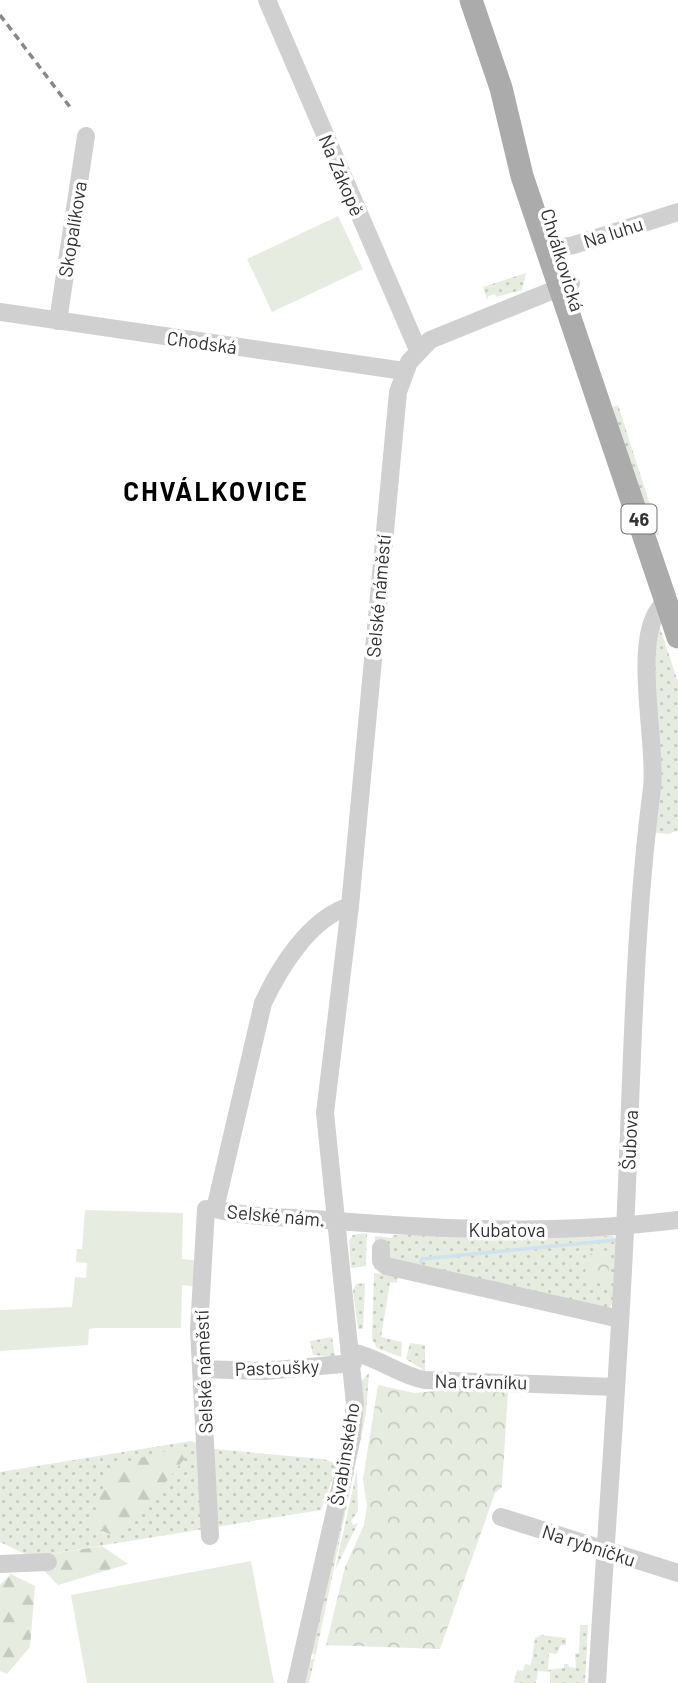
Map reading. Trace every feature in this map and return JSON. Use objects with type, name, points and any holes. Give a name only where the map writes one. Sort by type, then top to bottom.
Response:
[{"type":"main road","name":"Chválkovická","points":[[471,0],[501,88],[522,176],[553,248],[678,637]]},
{"type":"street","name":"Na Zákopě","points":[[267,0],[418,350]]},
{"type":"street","name":"Skopalíkova","points":[[58,321],[86,136]]},
{"type":"street","name":"Na luhu","points":[[553,248],[678,212]]},
{"type":"street","name":"Selské náměstí","points":[[337,1221],[325,1113],[350,906],[395,405],[404,371],[418,350],[436,337],[471,324],[507,318],[567,291]]},
{"type":"street","name":"Chodská","points":[[0,312],[404,371]]},
{"type":"street","name":"Šubova","points":[[597,1683],[620,1319],[642,862],[653,766],[648,651],[653,620],[666,602]]},
{"type":"street","name":"Selské náměstí","points":[[210,1536],[199,1330],[211,1209],[263,1003],[277,972],[331,914],[350,906]]},
{"type":"street","name":"Selské nám.","points":[[211,1209],[337,1221]]},
{"type":"street","name":"Kubatova","points":[[337,1221],[371,1226],[471,1229],[625,1227],[678,1220]]},
{"type":"street","name":"Švabinského","points":[[296,1683],[351,1441],[355,1404],[337,1221]]},
{"type":"street","points":[[381,1248],[381,1261],[386,1266],[620,1319]]},
{"type":"street","name":"Na trávníku","points":[[352,1358],[363,1354],[402,1374],[425,1380],[615,1387]]},
{"type":"street","name":"Pastoušky","points":[[201,1369],[265,1371],[352,1358]]},
{"type":"street","name":"Na rybníčku","points":[[501,1517],[678,1573]]},
{"type":"street","points":[[0,1564],[48,1562]]},
{"type":"green space","points":[[338,216],[363,269],[272,312],[247,259]]},
{"type":"green space","points":[[526,273],[522,290],[496,297],[495,294],[488,296],[487,300],[483,287]]},
{"type":"green space","points":[[618,405],[660,536],[652,534],[613,413],[613,407]]},
{"type":"green space","points":[[658,622],[678,682],[678,830],[669,834],[649,832],[653,665]]},
{"type":"green space","points":[[85,1210],[183,1213],[182,1259],[200,1261],[200,1287],[182,1285],[181,1328],[94,1328],[89,1329],[88,1345],[0,1351],[0,1310],[72,1307],[75,1277],[86,1278],[87,1263],[76,1262],[77,1249],[82,1249]]},
{"type":"green space","points":[[367,1233],[366,1266],[351,1268],[349,1240],[353,1235]]},
{"type":"green space","points":[[393,1235],[613,1236],[620,1244],[615,1300],[608,1310],[598,1313],[403,1263],[388,1258],[384,1247],[378,1246],[376,1266],[403,1274],[374,1269],[375,1236],[392,1238]]},
{"type":"green space","points":[[594,1250],[610,1251],[608,1280],[585,1279],[587,1253],[593,1254]]},
{"type":"green space","points":[[374,1273],[398,1276],[397,1283],[390,1282],[381,1337],[402,1342],[401,1357],[377,1348],[372,1339]]},
{"type":"green space","points":[[365,1283],[363,1329],[358,1329],[353,1290],[356,1284]]},
{"type":"green space","points":[[332,1337],[335,1357],[313,1355],[310,1341]]},
{"type":"green space","points":[[410,1343],[425,1345],[425,1371],[406,1359]]},
{"type":"green space","points":[[369,1373],[366,1414],[317,1649],[309,1683],[302,1683],[306,1660],[314,1659],[315,1655],[308,1650],[362,1406],[362,1380]]},
{"type":"green space","points":[[378,1385],[414,1393],[459,1389],[508,1392],[502,1487],[495,1493],[440,1649],[326,1645],[345,1567],[364,1525],[367,1506],[363,1479]]},
{"type":"green space","points":[[191,1441],[214,1449],[323,1459],[338,1464],[321,1510],[31,1557],[0,1542],[0,1472]]},
{"type":"green space","points":[[194,1447],[127,1530],[110,1534],[90,1525],[110,1470],[151,1454]]},
{"type":"green space","points":[[357,1470],[358,1511],[351,1521],[353,1525],[358,1523],[335,1570]]},
{"type":"green space","points":[[102,1546],[128,1564],[58,1585],[31,1557]]},
{"type":"green space","points":[[251,1561],[274,1683],[87,1683],[71,1595]]},
{"type":"green space","points":[[11,1574],[35,1586],[30,1647],[7,1674],[0,1671],[0,1585]]},
{"type":"green space","points":[[580,1625],[588,1625],[585,1683],[550,1683],[550,1672],[538,1671],[536,1683],[514,1683],[517,1670],[523,1671],[525,1664],[531,1665],[535,1638],[541,1635],[566,1638],[566,1645],[561,1645],[557,1654],[549,1653],[548,1670],[564,1668],[564,1664],[576,1668],[575,1654],[579,1653]]},
{"type":"waterway","points":[[421,1262],[422,1259],[616,1240]]},
{"type":"railway","points":[[0,15],[70,107]]},
{"type":"district","name":"CHVÁLKOVICE","points":[[216,490]]}]
